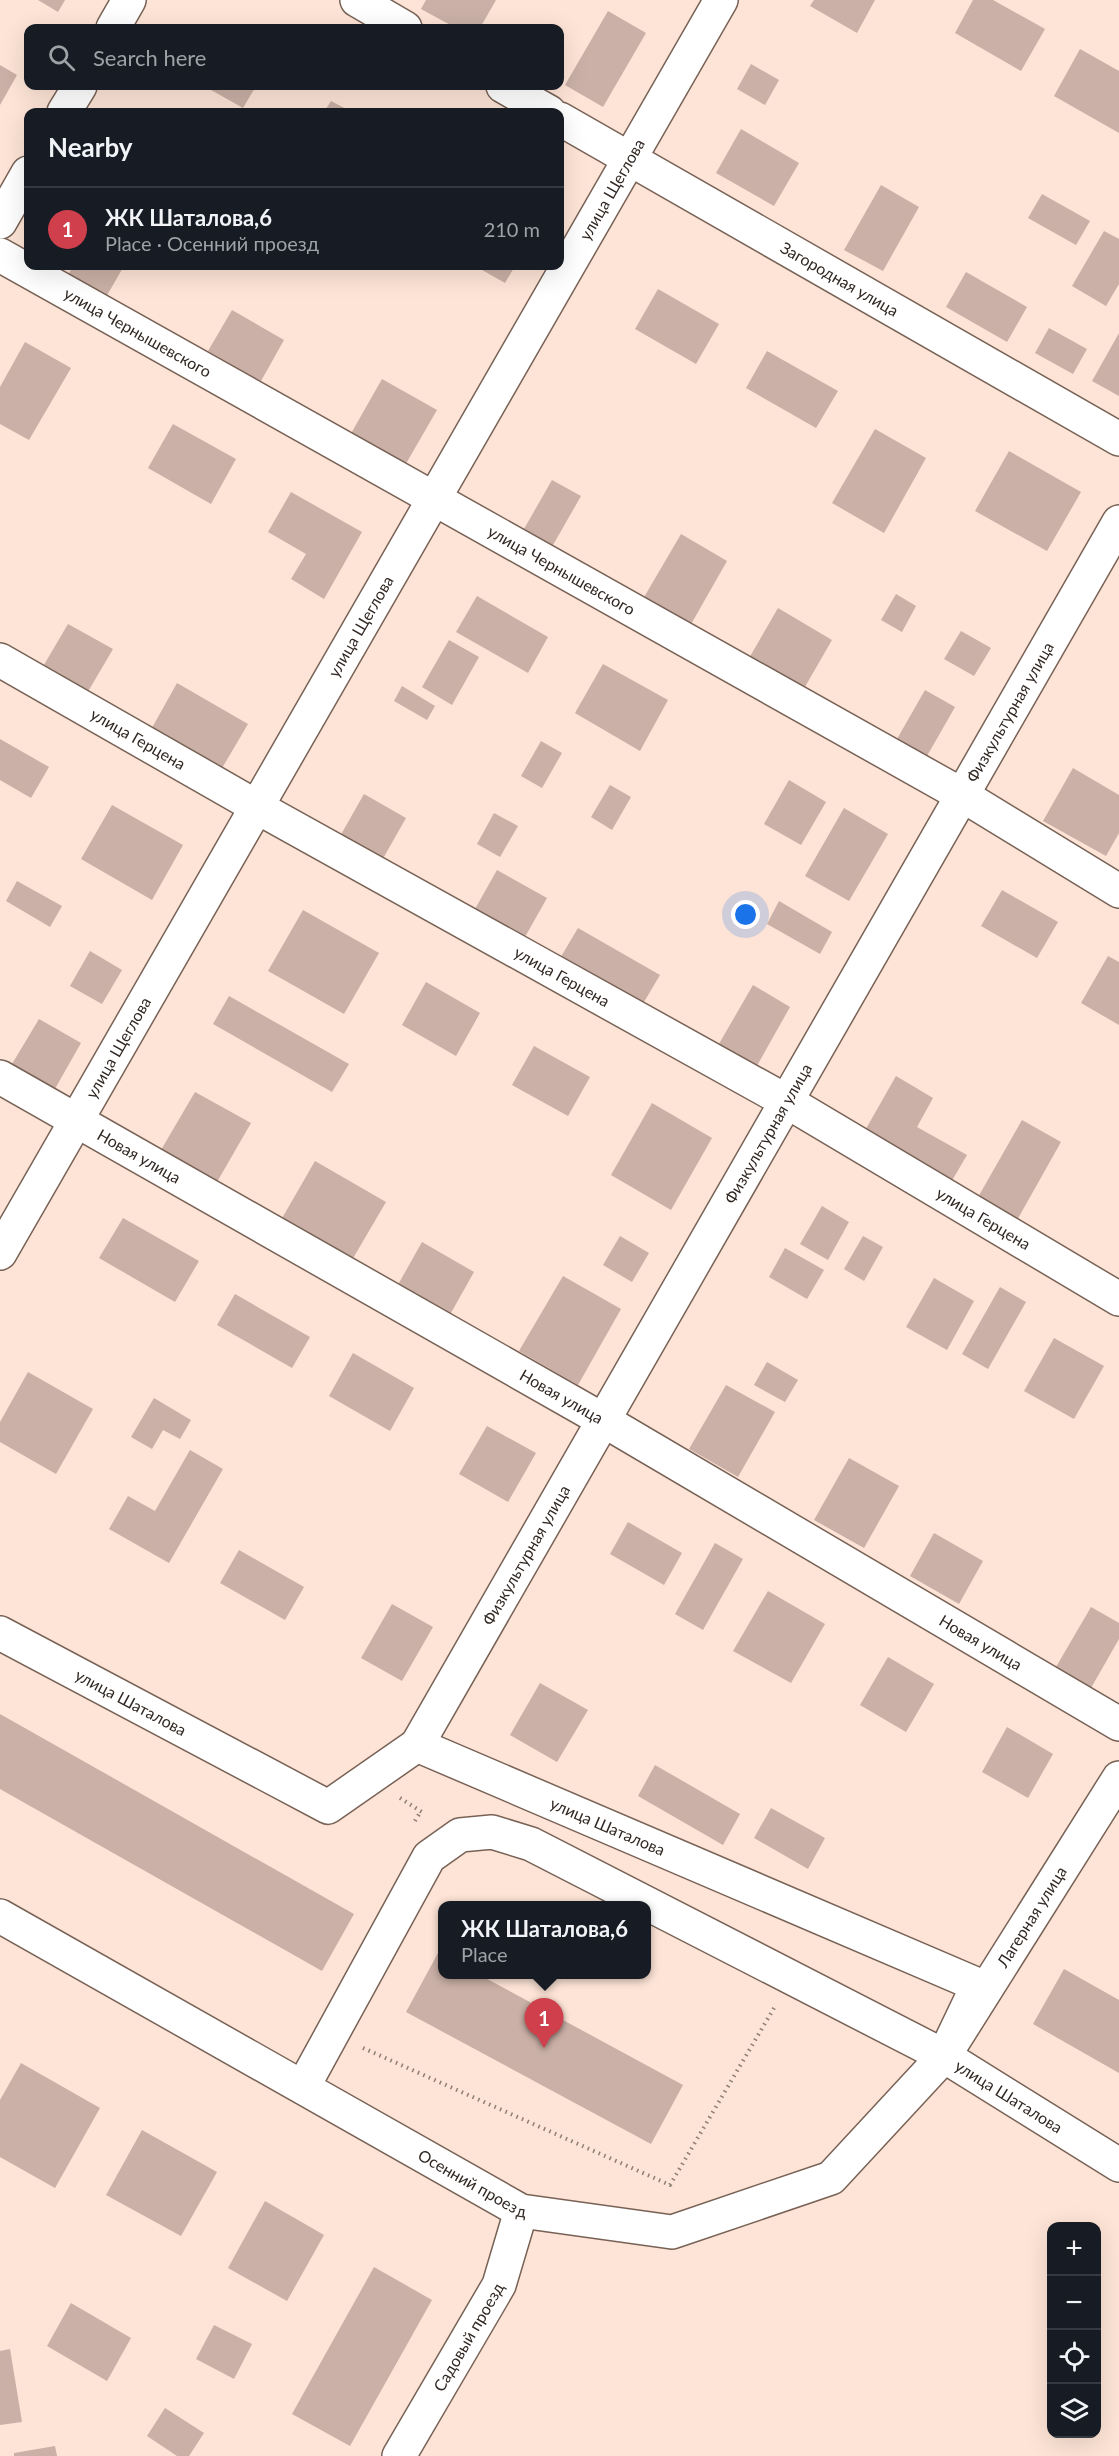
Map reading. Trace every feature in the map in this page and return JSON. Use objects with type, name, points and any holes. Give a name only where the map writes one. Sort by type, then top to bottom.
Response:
[{"type":"street","points":[[115,24],[129,0]]},
{"type":"street","points":[[357,0],[398,24]]},
{"type":"street","name":"улица Щеглова","points":[[0,1253],[721,0]]},
{"type":"street","points":[[66,108],[78,90]]},
{"type":"street","points":[[510,90],[542,108]]},
{"type":"street","name":"Загородная улица","points":[[564,121],[1119,440]]},
{"type":"street","points":[[0,222],[24,180]]},
{"type":"street","name":"улица Чернышевского","points":[[0,255],[24,268]]},
{"type":"street","name":"улица Чернышевского","points":[[27,270],[962,795],[1119,891]]},
{"type":"street","name":"Физкультурная улица","points":[[417,1745],[1119,522]]},
{"type":"street","name":"улица Герцена","points":[[0,660],[257,807],[786,1101],[1119,1299]]},
{"type":"street","name":"Новая улица","points":[[0,1077],[603,1420],[1119,1724]]},
{"type":"street","name":"улица Шаталова","points":[[0,1633],[328,1807],[417,1745],[978,1985],[944,2056],[1119,2165]]},
{"type":"street","name":"Лагерная улица","points":[[944,2056],[1119,1778]]},
{"type":"street","points":[[303,2087],[429,1857],[460,1835],[492,1832],[531,1844],[642,1901]]},
{"type":"street","points":[[651,1906],[944,2056]]},
{"type":"street","name":"Осенний проезд","points":[[0,1916],[520,2211],[672,2232],[831,2178],[944,2056]]},
{"type":"street","name":"Садовый проезд","points":[[399,2456],[499,2285],[520,2211]]},
{"type":"path","points":[[369,1778],[460,1835]]},
{"type":"path","points":[[332,2034],[670,2185],[791,1978]]},
{"type":"building","points":[[38,0],[65,0],[58,12]]},
{"type":"building","points":[[426,0],[496,0],[482,24],[449,24],[421,9]]},
{"type":"building","points":[[814,0],[875,0],[857,33],[810,6]]},
{"type":"building","points":[[973,0],[993,0],[1045,29],[1021,71],[955,33]]},
{"type":"building","points":[[608,11],[646,33],[603,107],[565,85]]},
{"type":"building","points":[[1080,49],[1119,71],[1119,133],[1054,96]]},
{"type":"building","points":[[751,64],[779,80],[765,105],[737,89]]},
{"type":"building","points":[[0,65],[17,75],[0,105]]},
{"type":"building","points":[[211,90],[254,90],[243,108]]},
{"type":"building","points":[[331,101],[344,108],[327,108]]},
{"type":"building","points":[[741,129],[799,163],[774,206],[716,173]]},
{"type":"building","points":[[881,185],[919,207],[883,271],[844,250]]},
{"type":"building","points":[[1042,194],[1090,221],[1076,245],[1028,218]]},
{"type":"building","points":[[1104,231],[1119,239],[1119,284],[1106,306],[1072,286]]},
{"type":"building","points":[[71,270],[122,270],[106,297],[68,275]]},
{"type":"building","points":[[482,270],[513,270],[505,283]]},
{"type":"building","points":[[966,272],[1027,307],[1007,342],[946,307]]},
{"type":"building","points":[[658,289],[719,324],[696,364],[635,329]]},
{"type":"building","points":[[232,310],[284,340],[261,381],[208,351]]},
{"type":"building","points":[[1049,328],[1087,349],[1073,374],[1035,353]]},
{"type":"building","points":[[1119,333],[1119,396],[1092,381]]},
{"type":"building","points":[[25,342],[71,368],[29,440],[0,424],[0,387]]},
{"type":"building","points":[[767,351],[838,391],[816,428],[746,388]]},
{"type":"building","points":[[382,379],[437,410],[404,467],[349,437]]},
{"type":"building","points":[[173,424],[236,459],[211,504],[148,468]]},
{"type":"building","points":[[875,429],[926,458],[884,533],[832,503]]},
{"type":"building","points":[[1009,451],[1081,492],[1047,551],[975,511]]},
{"type":"building","points":[[552,480],[581,496],[553,545],[524,529]]},
{"type":"building","points":[[291,492],[362,532],[324,599],[291,579],[306,554],[268,532]]},
{"type":"building","points":[[681,534],[727,561],[690,626],[643,599]]},
{"type":"building","points":[[896,594],[916,606],[902,632],[881,620]]},
{"type":"building","points":[[477,596],[548,637],[528,673],[456,632]]},
{"type":"building","points":[[778,608],[832,640],[802,692],[748,660]]},
{"type":"building","points":[[68,624],[113,649],[86,695],[41,670]]},
{"type":"building","points":[[961,631],[991,648],[974,676],[944,659]]},
{"type":"building","points":[[449,640],[479,657],[452,705],[422,687]]},
{"type":"building","points":[[603,664],[668,700],[640,751],[575,713]]},
{"type":"building","points":[[177,683],[248,724],[218,775],[148,735]]},
{"type":"building","points":[[402,686],[435,706],[427,720],[394,701]]},
{"type":"building","points":[[925,690],[955,707],[923,763],[893,746]]},
{"type":"building","points":[[0,739],[49,767],[31,798],[0,780]]},
{"type":"building","points":[[541,741],[562,753],[542,788],[521,776]]},
{"type":"building","points":[[1073,768],[1119,795],[1119,833],[1106,856],[1043,821]]},
{"type":"building","points":[[789,780],[826,802],[801,845],[764,824]]},
{"type":"building","points":[[610,785],[631,797],[612,830],[591,817]]},
{"type":"building","points":[[364,794],[406,818],[381,862],[339,838]]},
{"type":"building","points":[[112,805],[183,845],[152,900],[81,859]]},
{"type":"building","points":[[844,808],[888,834],[849,901],[805,876]]},
{"type":"building","points":[[494,813],[518,826],[500,857],[477,844]]},
{"type":"building","points":[[497,870],[547,898],[521,944],[471,916]]},
{"type":"building","points":[[17,881],[62,906],[50,927],[6,901]]},
{"type":"building","points":[[1002,890],[1058,922],[1037,958],[981,926]]},
{"type":"building","points":[[779,901],[832,932],[820,954],[767,924]]},
{"type":"building","points":[[303,910],[379,953],[344,1014],[268,971]]},
{"type":"building","points":[[578,928],[660,975],[641,1007],[559,960]]},
{"type":"building","points":[[90,951],[122,970],[102,1004],[70,986]]},
{"type":"building","points":[[1108,956],[1119,962],[1119,1025],[1081,1003]]},
{"type":"building","points":[[426,982],[480,1013],[456,1056],[402,1025]]},
{"type":"building","points":[[753,985],[790,1007],[754,1071],[716,1049]]},
{"type":"building","points":[[229,996],[349,1064],[332,1092],[213,1024]]},
{"type":"building","points":[[39,1019],[81,1043],[52,1094],[9,1069]]},
{"type":"building","points":[[534,1046],[590,1077],[568,1116],[512,1085]]},
{"type":"building","points":[[896,1076],[933,1098],[917,1127],[967,1155],[950,1184],[863,1134]]},
{"type":"building","points":[[195,1092],[251,1123],[217,1182],[161,1150]]},
{"type":"building","points":[[652,1103],[712,1138],[671,1210],[611,1175]]},
{"type":"building","points":[[1022,1120],[1061,1142],[1016,1222],[977,1199]]},
{"type":"building","points":[[315,1161],[386,1202],[352,1260],[281,1220]]},
{"type":"building","points":[[822,1206],[849,1222],[828,1260],[800,1244]]},
{"type":"building","points":[[123,1218],[199,1261],[175,1302],[99,1258]]},
{"type":"building","points":[[620,1236],[649,1253],[632,1282],[603,1265]]},
{"type":"building","points":[[863,1236],[883,1247],[864,1281],[844,1269]]},
{"type":"building","points":[[422,1242],[474,1272],[447,1320],[395,1290]]},
{"type":"building","points":[[785,1248],[824,1270],[807,1299],[769,1277]]},
{"type":"building","points":[[563,1276],[621,1309],[578,1385],[519,1351]]},
{"type":"building","points":[[934,1278],[974,1301],[947,1350],[906,1327]]},
{"type":"building","points":[[1000,1287],[1026,1302],[988,1369],[962,1354]]},
{"type":"building","points":[[235,1294],[310,1337],[292,1368],[217,1325]]},
{"type":"building","points":[[1054,1338],[1104,1366],[1074,1419],[1024,1391]]},
{"type":"building","points":[[353,1353],[414,1388],[390,1431],[329,1396]]},
{"type":"building","points":[[767,1362],[798,1380],[785,1402],[754,1385]]},
{"type":"building","points":[[28,1372],[93,1409],[56,1474],[0,1442],[0,1422]]},
{"type":"building","points":[[726,1385],[775,1412],[738,1477],[689,1449]]},
{"type":"building","points":[[154,1398],[191,1420],[180,1439],[163,1430],[152,1449],[131,1437]]},
{"type":"building","points":[[487,1426],[536,1453],[508,1502],[459,1474]]},
{"type":"building","points":[[190,1450],[223,1469],[169,1563],[109,1529],[128,1496],[155,1511]]},
{"type":"building","points":[[849,1458],[899,1486],[864,1548],[814,1520]]},
{"type":"building","points":[[628,1522],[682,1553],[664,1585],[610,1554]]},
{"type":"building","points":[[934,1533],[983,1561],[959,1604],[910,1576]]},
{"type":"building","points":[[715,1543],[743,1559],[703,1630],[675,1614]]},
{"type":"building","points":[[239,1550],[304,1587],[285,1620],[220,1583]]},
{"type":"building","points":[[768,1591],[825,1624],[791,1683],[733,1651]]},
{"type":"building","points":[[392,1604],[433,1627],[402,1681],[361,1658]]},
{"type":"building","points":[[1091,1607],[1119,1623],[1119,1639],[1091,1688],[1056,1667]]},
{"type":"building","points":[[888,1657],[934,1684],[906,1732],[860,1705]]},
{"type":"building","points":[[540,1683],[588,1710],[557,1762],[510,1735]]},
{"type":"building","points":[[0,1714],[354,1914],[322,1971],[0,1789]]},
{"type":"building","points":[[1007,1727],[1053,1754],[1028,1798],[982,1772]]},
{"type":"building","points":[[655,1765],[740,1814],[723,1845],[638,1796]]},
{"type":"building","points":[[771,1808],[825,1838],[808,1869],[754,1838]]},
{"type":"building","points":[[438,1953],[438,1979],[487,1979],[683,2085],[651,2144],[406,2012]]},
{"type":"building","points":[[1064,1969],[1119,2000],[1119,2073],[1033,2024]]},
{"type":"building","points":[[21,2063],[100,2108],[55,2188],[0,2157],[0,2100]]},
{"type":"building","points":[[142,2130],[217,2172],[181,2236],[106,2195]]},
{"type":"building","points":[[265,2201],[324,2235],[287,2301],[228,2268]]},
{"type":"building","points":[[374,2267],[432,2300],[350,2446],[292,2414]]},
{"type":"building","points":[[71,2303],[131,2338],[107,2381],[47,2346]]},
{"type":"building","points":[[214,2325],[252,2344],[234,2379],[196,2359]]},
{"type":"building","points":[[10,2349],[22,2422],[0,2425],[0,2351]]},
{"type":"building","points":[[165,2408],[204,2433],[189,2456],[177,2456],[147,2436]]},
{"type":"building","points":[[55,2446],[57,2456],[14,2456],[14,2453]]},
{"type":"place","name":"ЖК Шаталова,6","points":[[544,2048]]}]
